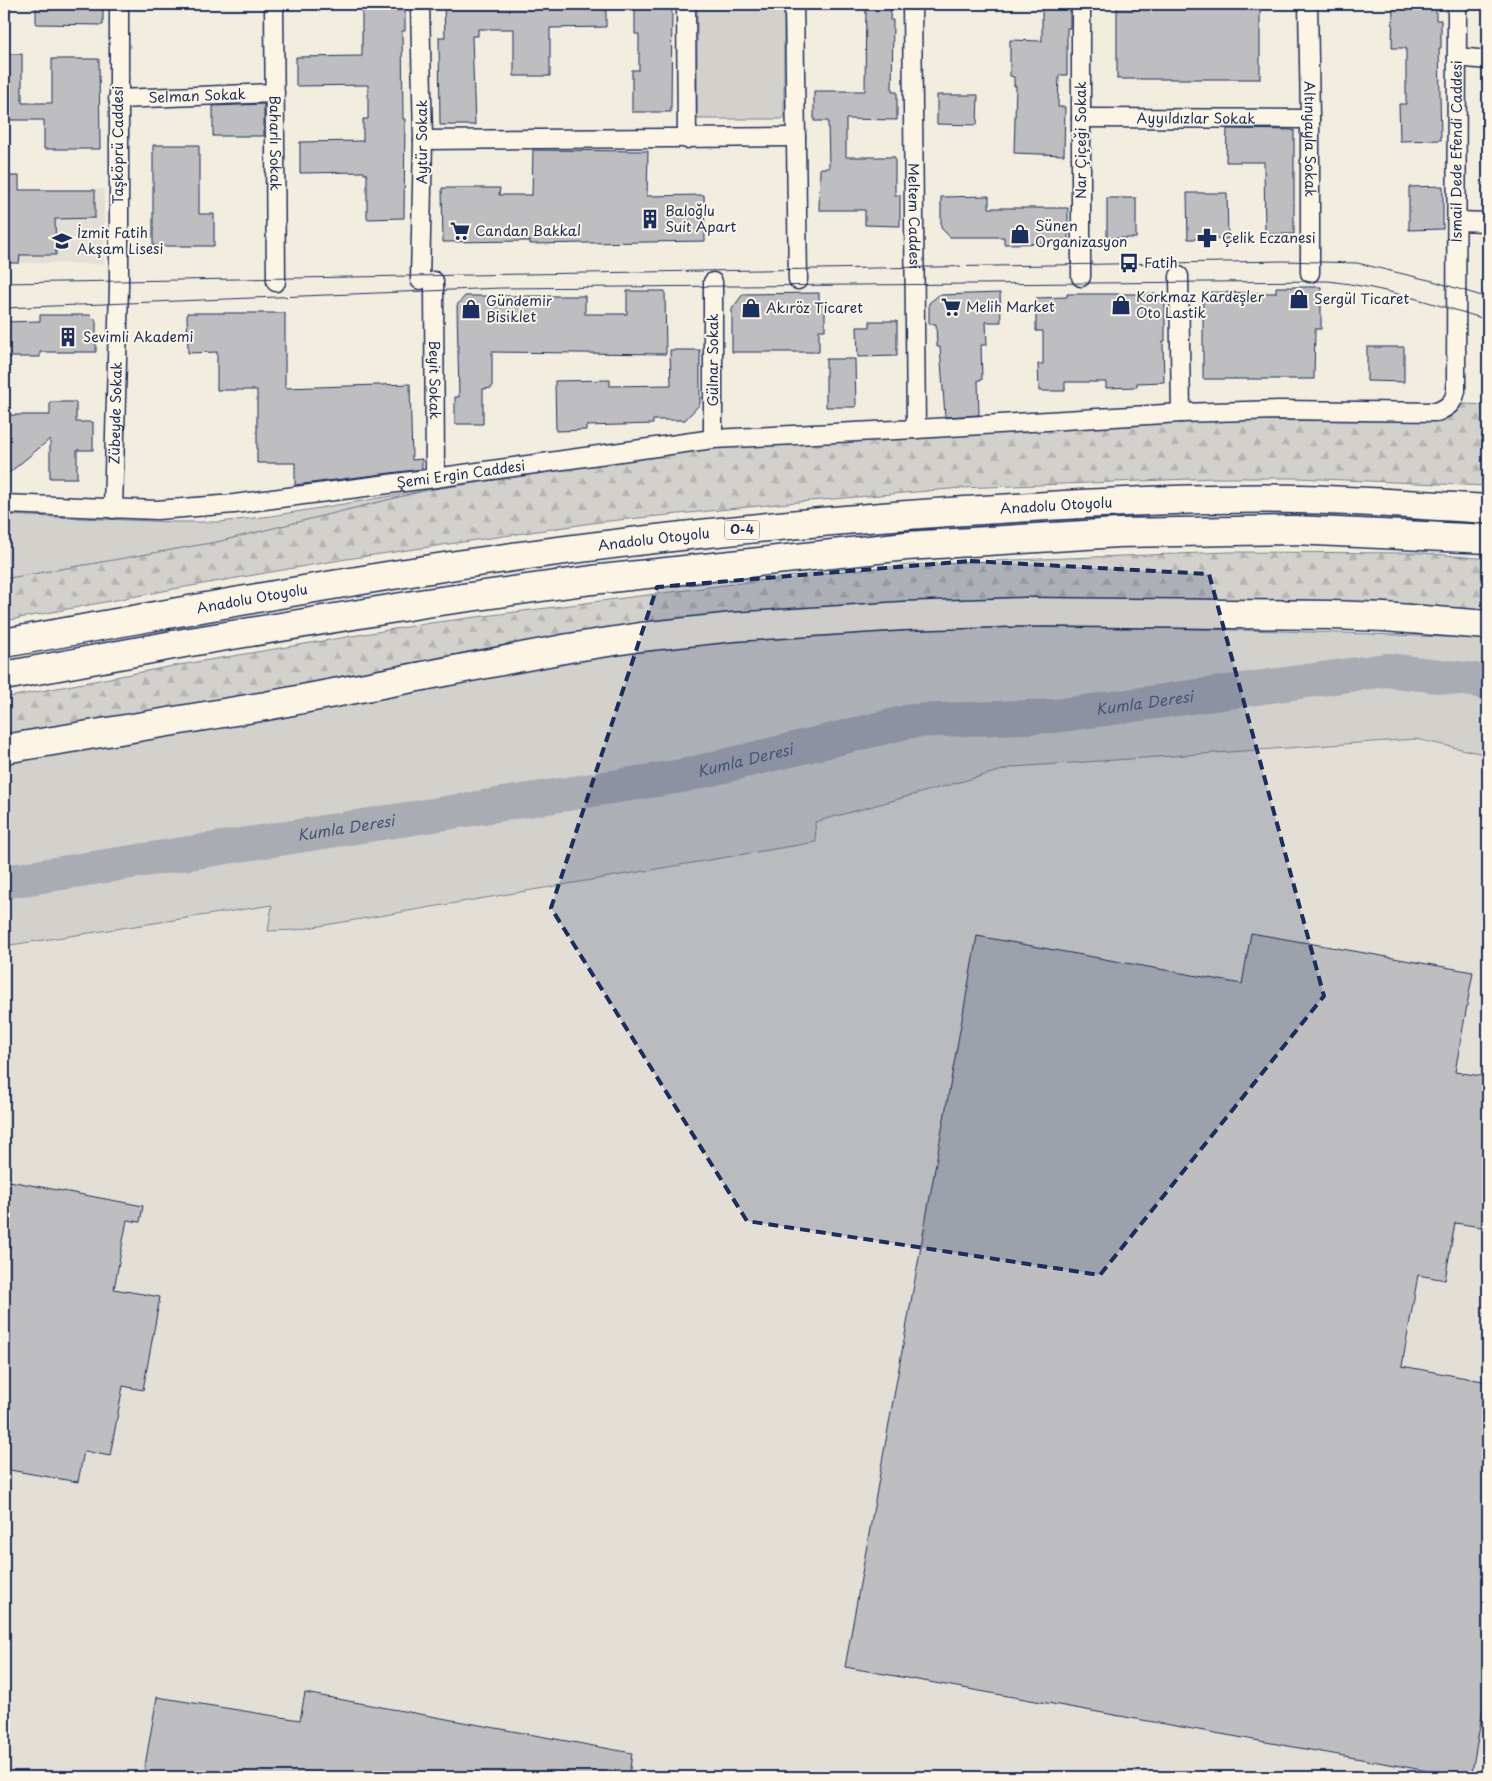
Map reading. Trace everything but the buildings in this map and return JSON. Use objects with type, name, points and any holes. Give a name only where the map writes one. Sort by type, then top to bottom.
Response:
[{"type":"main road","name":"Anadolu Otoyolu","points":[[4,643],[478,562],[602,545],[897,515],[1088,503],[1216,499],[1335,500],[1488,509]]},
{"type":"main road","points":[[4,676],[193,641],[426,603],[592,580],[906,546],[1118,533],[1294,530],[1488,539]]},
{"type":"main road","points":[[4,749],[266,706],[578,647],[641,637],[733,627],[902,616],[1025,612],[1330,615],[1488,625]]},
{"type":"street","name":"Taşköprü Caddesi","points":[[119,4],[119,286]]},
{"type":"street","name":"Baharlı Sokak","points":[[274,4],[276,282]]},
{"type":"street","name":"Aytür Sokak","points":[[420,4],[427,281]]},
{"type":"street","points":[[686,4],[687,139]]},
{"type":"street","points":[[794,4],[798,280]]},
{"type":"street","name":"Meltem Caddesi","points":[[912,4],[916,429]]},
{"type":"street","name":"Nar Çiçeği Sokak","points":[[1081,4],[1081,277]]},
{"type":"street","name":"Altınyayla Sokak","points":[[1308,4],[1310,273]]},
{"type":"street","name":"İsmail Dede Efendi Caddesi","points":[[1181,413],[1281,410],[1437,412],[1447,408],[1454,400],[1456,391],[1457,300],[1457,4]]},
{"type":"street","points":[[1457,58],[1488,60]]},
{"type":"street","name":"Selman Sokak","points":[[118,99],[275,92]]},
{"type":"street","name":"Ayyıldızlar Sokak","points":[[1081,118],[1310,119]]},
{"type":"street","points":[[423,140],[796,137]]},
{"type":"street","points":[[1457,221],[1488,222]]},
{"type":"street","points":[[1179,276],[1181,413]]},
{"type":"street","name":"Beyit Sokak","points":[[427,281],[436,478]]},
{"type":"street","name":"Gülnar Sokak","points":[[713,282],[713,439]]},
{"type":"street","name":"Zübeyde Sokak","points":[[113,509],[119,286]]},
{"type":"street","name":"Şemi Ergin Caddesi","points":[[4,504],[156,510],[234,504],[713,439],[1181,413]]},
{"type":"highlighted area","points":[[970,561],[1209,574],[1324,996],[1100,1275],[747,1221],[551,908],[657,587]]},
{"type":"shaded area","name":"İzmit Fatih Akşam Lisesi","points":[[104,189],[104,264],[19,263],[19,190]]},
{"type":"shaded area","points":[[1416,739],[1488,755],[1488,1777],[4,1777],[4,946],[272,904],[296,930],[816,842],[815,822],[1014,767]]},
{"type":"green space","points":[[697,4],[784,4],[784,119],[697,119]]},
{"type":"green space","points":[[1463,404],[1488,405],[1488,486],[1297,478],[1215,478],[962,488],[798,502],[599,522],[340,560],[4,621],[4,579],[217,542],[428,490],[712,448],[1180,420],[1438,421]]},
{"type":"green space","points":[[428,490],[217,542],[4,579],[4,515],[220,522],[271,516]]},
{"type":"green space","points":[[1229,552],[1423,553],[1488,559],[1488,611],[1379,603],[1296,600],[1005,598],[926,601],[673,620],[626,625],[369,674],[4,736],[4,698],[173,666],[430,623],[795,576],[910,565]]},
{"type":"green space","points":[[947,628],[1160,628],[1488,639],[1488,755],[1416,739],[1014,767],[815,822],[816,842],[296,930],[268,931],[272,905],[4,946],[4,763],[242,724],[580,659],[730,641]]},
{"type":"waterway","name":"Kumla Deresi","points":[[4,882],[682,776],[911,721],[1055,716],[1386,670],[1474,680],[1488,684]]},
{"type":"tram line","points":[[4,283],[1284,261],[1357,263],[1433,281],[1488,298]]},
{"type":"tram line","points":[[4,308],[501,288],[1328,281],[1369,287],[1429,302],[1488,320]]},
{"type":"place","name":"Baloğlu Suit Apart","points":[[650,219]]},
{"type":"place","name":"Candan Bakkal","points":[[460,231]]},
{"type":"place","name":"Sünen Organizasyon","points":[[1020,234]]},
{"type":"place","name":"Çelik Eczanesi","points":[[1207,238]]},
{"type":"place","name":"İzmit Fatih Akşam Lisesi","points":[[62,241]]},
{"type":"place","name":"Fatih","points":[[1129,263]]},
{"type":"place","name":"Sergül Ticaret","points":[[1299,299]]},
{"type":"place","name":"Korkmaz Kardeşler Oto Lastik","points":[[1121,305]]},
{"type":"place","name":"Melih Market","points":[[951,307]]},
{"type":"place","name":"Akıröz Ticaret","points":[[751,308]]},
{"type":"place","name":"Gündemir Bisiklet","points":[[471,309]]},
{"type":"place","name":"Sevimli Akademi","points":[[68,337]]}]
